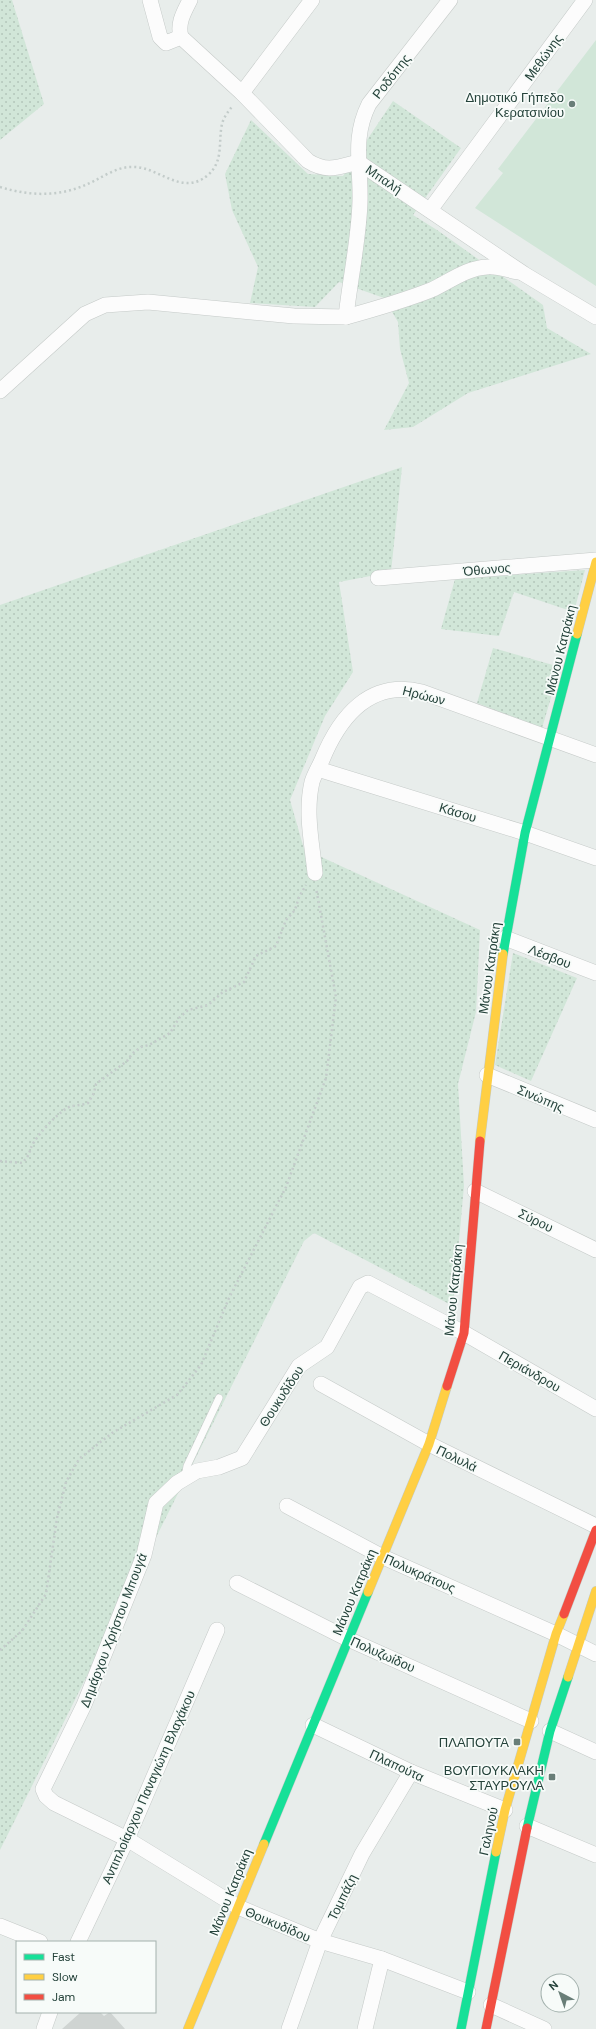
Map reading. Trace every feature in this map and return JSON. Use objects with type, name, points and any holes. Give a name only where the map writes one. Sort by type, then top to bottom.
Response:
[{"type":"street","points":[[150,0],[160,36],[166,43],[181,37],[179,30],[180,22],[190,0]]},
{"type":"street","points":[[242,93],[312,0]]},
{"type":"street","name":"Ροδόπης","points":[[346,317],[360,201],[358,162],[361,121],[369,104],[450,0]]},
{"type":"street","name":"Μεθώνης","points":[[430,210],[585,0]]},
{"type":"street","name":"Μπαλή","points":[[181,37],[242,93],[308,161],[317,167],[328,170],[358,162],[524,274],[596,317]]},
{"type":"street","points":[[0,391],[85,314],[105,305],[148,302],[294,316],[346,317],[398,303],[433,289],[457,275],[488,266],[524,274]]},
{"type":"street","name":"Όθωνος","points":[[378,578],[596,561]]},
{"type":"street","name":"Μάνου Κατράκη","points":[[188,2029],[429,1444],[464,1333],[475,1191],[487,1075],[505,938],[525,833],[596,561]]},
{"type":"street","name":"Ηρώων","points":[[315,876],[310,816],[312,781],[327,747],[344,719],[353,709],[379,692],[390,688],[407,688],[422,692],[596,754]]},
{"type":"street","name":"Κάσου","points":[[318,769],[525,833],[596,858]]},
{"type":"street","name":"Λέσβου","points":[[505,938],[596,973]]},
{"type":"street","name":"Σινώπης","points":[[487,1075],[596,1120]]},
{"type":"street","name":"Σύρου","points":[[475,1191],[596,1250]]},
{"type":"street","name":"Θουκυδίδου","points":[[185,1478],[197,1470],[220,1467],[242,1458],[299,1366],[327,1346],[360,1287],[368,1284],[383,1290],[464,1333]]},
{"type":"street","name":"Περιάνδρου","points":[[464,1333],[596,1409]]},
{"type":"street","name":"Πολυλά","points":[[321,1384],[429,1444],[596,1526]]},
{"type":"street","name":"Δημάρχου Χρήστου Μπουγά","points":[[43,1789],[84,1705],[144,1555],[156,1503],[176,1483],[185,1478]]},
{"type":"street","name":"Πολυκράτους","points":[[287,1506],[383,1557],[556,1634],[578,1646]]},
{"type":"street","name":"Γαληνού","points":[[461,2029],[505,1810],[556,1634],[596,1530]]},
{"type":"street","name":"Πολυζωίδου","points":[[237,1583],[348,1639],[531,1721]]},
{"type":"street","points":[[486,2029],[527,1826],[550,1731],[596,1591]]},
{"type":"street","name":"Αντιπλοίαρχου Παναγιώτη Βλαχάκου","points":[[78,1941],[127,1839],[217,1630]]},
{"type":"street","points":[[578,1646],[596,1654]]},
{"type":"street","name":"Πλαπούτα","points":[[313,1725],[411,1772],[505,1810]]},
{"type":"street","points":[[550,1731],[596,1752]]},
{"type":"street","name":"Τομπάζη","points":[[289,2029],[320,1941],[362,1854],[411,1772]]},
{"type":"street","name":"Θουκυδίδου","points":[[43,1789],[46,1796],[54,1803],[127,1839],[238,1907],[320,1941],[382,1959],[468,1992]]},
{"type":"street","points":[[527,1826],[596,1855]]},
{"type":"street","points":[[0,1926],[38,1941]]},
{"type":"street","points":[[365,2029],[382,1959]]},
{"type":"street","points":[[491,2005],[544,2029]]},
{"type":"street","points":[[44,2029],[50,2013]]},
{"type":"lane","points":[[185,1478],[187,1466],[219,1398]]},
{"type":"path","points":[[0,187],[28,194],[61,194],[86,186],[118,170],[134,167],[147,170],[182,183],[199,180],[210,173],[217,163],[222,123],[242,93]]},
{"type":"path","points":[[0,1161],[22,1163],[29,1157],[32,1144],[57,1115],[71,1106],[88,1103],[94,1093],[96,1084],[127,1061],[140,1047],[149,1045],[170,1033],[179,1018],[188,1010],[208,1005],[223,992],[244,982],[256,956],[276,946],[286,920],[295,910],[299,897],[308,882],[315,876]]},
{"type":"path","points":[[0,1650],[22,1630],[46,1594],[57,1518],[66,1482],[79,1459],[112,1433],[177,1395],[201,1365],[228,1298],[286,1187],[326,1078],[336,997],[315,876]]},
{"type":"green space","points":[[0,0],[12,0],[44,104],[0,140]]},
{"type":"green space","name":"Δημοτικό Γήπεδο Κερατσινίου","points":[[596,40],[596,286],[475,208],[503,173],[498,169]]},
{"type":"green space","points":[[393,101],[461,148],[413,215],[437,230],[543,305],[547,328],[591,354],[468,393],[413,427],[384,430],[409,383],[400,349],[398,322],[384,298],[339,282],[315,307],[250,303],[258,267],[232,210],[225,174],[251,120],[308,174],[343,176]]},
{"type":"green space","points":[[402,467],[391,572],[339,582],[353,672],[325,716],[290,800],[304,849],[480,930],[476,1012],[458,1084],[464,1186],[453,1306],[314,1233],[304,1241],[0,1850],[0,605]]},
{"type":"green space","points":[[585,570],[574,612],[514,592],[499,636],[441,629],[455,579]]},
{"type":"green space","points":[[493,648],[560,667],[542,728],[477,703]]},
{"type":"green space","points":[[513,953],[577,978],[531,1081],[495,1065]]},
{"type":"building","points":[[80,2013],[101,2013],[104,2016],[111,2013],[125,2029],[62,2029]]},
{"type":"traffic: fast","points":[[503,954],[525,833],[577,634]]},
{"type":"traffic: fast","points":[[264,1844],[368,1592]]},
{"type":"traffic: fast","points":[[527,1828],[550,1731],[568,1677]]},
{"type":"traffic: fast","points":[[461,2029],[496,1852]]},
{"type":"traffic: slow","points":[[577,634],[596,562]]},
{"type":"traffic: slow","points":[[480,1141],[503,954]]},
{"type":"traffic: slow","points":[[368,1592],[429,1444],[447,1386]]},
{"type":"traffic: slow","points":[[568,1677],[596,1591]]},
{"type":"traffic: slow","points":[[496,1852],[505,1810],[556,1634],[564,1614]]},
{"type":"traffic: slow","points":[[188,2029],[264,1844]]},
{"type":"traffic: jam","points":[[447,1386],[464,1333],[480,1141]]},
{"type":"traffic: jam","points":[[564,1614],[596,1530]]},
{"type":"traffic: jam","points":[[486,2029],[527,1828]]},
{"type":"place","name":"Δημοτικό Γήπεδο Κερατσινίου","points":[[572,104]]},
{"type":"place","name":"ΠΛΑΠΟΥΤΑ","points":[[517,1742]]},
{"type":"place","name":"ΒΟΥΓΙΟΥΚΛΑΚΗ ΣΤΑΥΡΟΥΛΑ","points":[[552,1777]]}]
